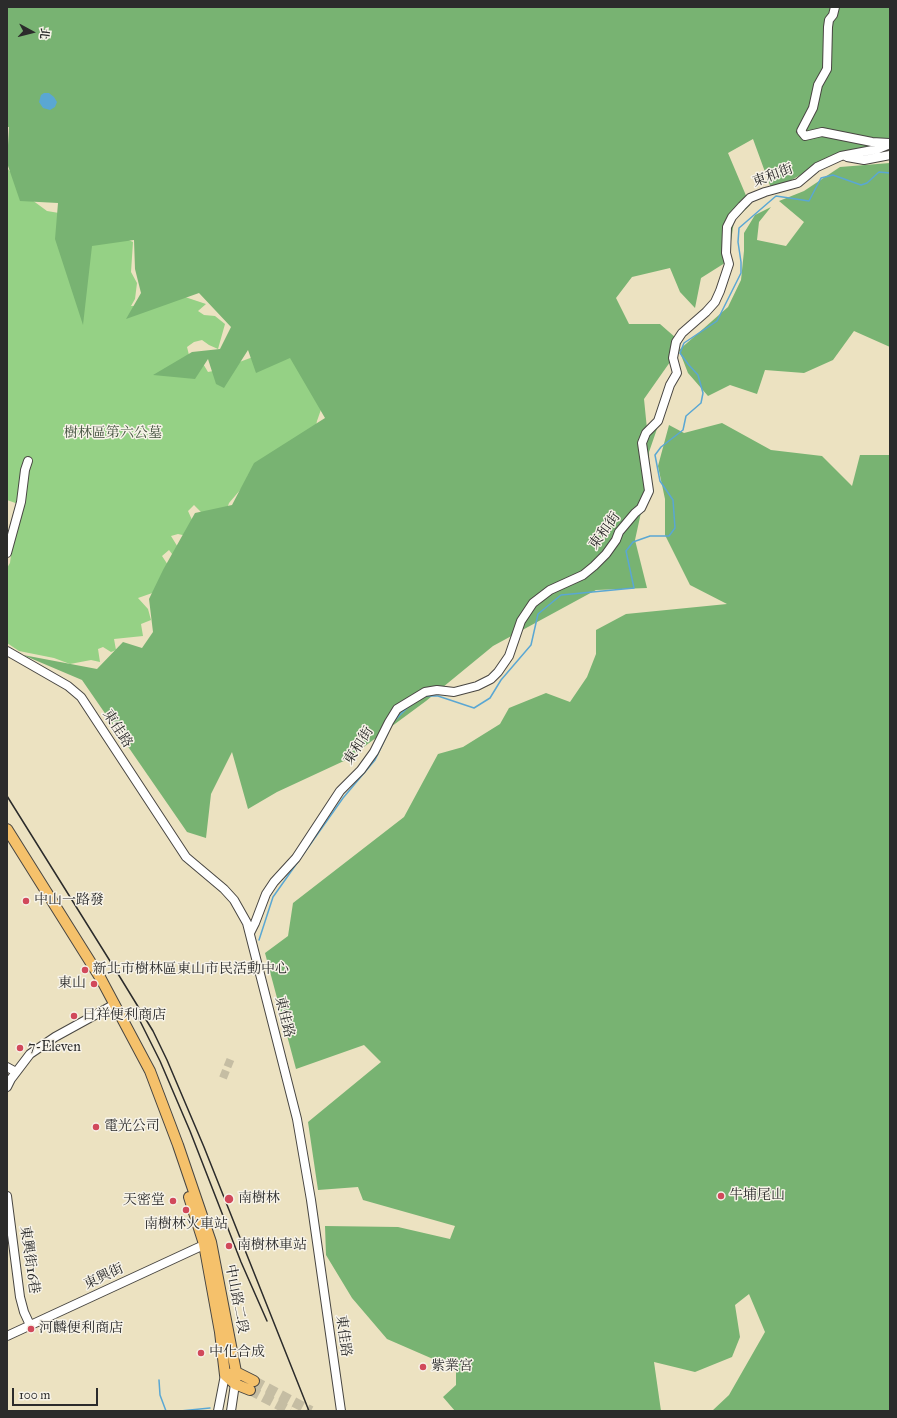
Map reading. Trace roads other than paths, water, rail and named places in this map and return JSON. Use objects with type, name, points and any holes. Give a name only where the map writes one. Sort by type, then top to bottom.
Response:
[{"type":"main road","name":"中山路二段","points":[[7,829],[101,979],[115,1004],[148,1081],[208,1243],[236,1372],[235,1384]]},
{"type":"main road","name":"中山路二段","points":[[208,1243],[225,1375]]},
{"type":"main road","points":[[236,1372],[252,1386],[235,1384],[225,1375],[236,1372]]},
{"type":"street","points":[[836,7],[829,20],[827,69],[818,85],[813,108],[801,131],[805,136],[822,132],[890,144]]},
{"type":"street","name":"東和街","points":[[250,933],[256,923],[266,894],[274,882],[296,858],[340,791],[361,770],[374,752],[397,709],[424,692],[437,690],[454,692],[477,686],[491,679],[498,672],[508,656],[521,621],[533,603],[550,590],[583,575],[594,566],[606,554],[616,540],[619,532],[641,508],[649,491],[642,443],[646,433],[658,421],[670,385],[677,372],[673,358],[676,342],[682,332],[706,312],[715,302],[720,292],[729,264],[726,247],[727,228],[732,217],[750,198],[765,192],[798,183],[817,168],[841,156],[878,149],[890,144]]},
{"type":"street","points":[[844,156],[864,160],[890,155]]},
{"type":"street","points":[[7,553],[21,502],[25,470],[28,461]]},
{"type":"street","name":"東佳路","points":[[7,651],[68,686],[82,697],[186,857],[224,889],[234,900],[247,923],[297,1119],[311,1200],[341,1411]]},
{"type":"street","points":[[7,1087],[30,1054],[55,1037],[115,1004]]},
{"type":"street","points":[[7,1067],[16,1072]]},
{"type":"street","name":"東興街16巷","points":[[7,1196],[20,1297],[24,1312],[30,1325]]},
{"type":"street","name":"東興街","points":[[7,1336],[208,1243]]},
{"type":"street","points":[[218,1411],[225,1375]]},
{"type":"street","points":[[231,1411],[235,1384]]},
{"type":"water","points":[[44,93],[49,93],[57,102],[55,107],[50,110],[43,108],[39,102],[41,95]]},
{"type":"waterway","points":[[426,696],[438,696],[474,708],[490,698],[501,680],[531,645],[538,614],[561,595],[634,588],[626,551],[633,542],[650,536],[669,536],[675,528],[673,500],[660,481],[655,455],[661,447],[683,430],[686,416],[701,403],[703,393],[698,375],[680,353],[684,343],[717,321],[741,273],[738,242],[739,228],[776,196],[809,201],[821,178],[833,175],[861,185],[867,183],[879,172],[890,173]]},
{"type":"waterway","points":[[393,722],[407,708],[416,702]]},
{"type":"waterway","points":[[259,940],[273,897],[343,798],[375,760],[388,733]]},
{"type":"waterway","points":[[159,1380],[160,1395],[166,1411]]},
{"type":"waterway","points":[[180,1411],[210,1408]]},
{"type":"tunnel","points":[[223,1078],[231,1058]]},
{"type":"tunnel","points":[[254,1381],[311,1411]]},
{"type":"tunnel","points":[[250,1390],[290,1411]]},
{"type":"railway","points":[[7,796],[153,1031],[204,1147],[309,1411]]},
{"type":"railway","points":[[138,1017],[160,1061],[190,1131],[241,1262],[267,1321]]},
{"type":"place","name":"中山一路發","points":[[26,901]]},
{"type":"place","name":"新北市樹林區東山市民活動中心","points":[[85,970]]},
{"type":"place","name":"東山","points":[[94,984]]},
{"type":"place","name":"日祥便利商店","points":[[74,1016]]},
{"type":"place","name":"7-Eleven","points":[[20,1048]]},
{"type":"place","name":"電光公司","points":[[96,1127]]},
{"type":"place","name":"牛埔尾山","points":[[721,1196]]},
{"type":"place","name":"南樹林","points":[[229,1199]]},
{"type":"place","name":"天密堂","points":[[173,1201]]},
{"type":"place","name":"南樹林火車站","points":[[186,1210]]},
{"type":"place","name":"南樹林車站","points":[[229,1246]]},
{"type":"place","name":"河麟便利商店","points":[[31,1329]]},
{"type":"place","name":"中化合成","points":[[201,1353]]},
{"type":"place","name":"紫業宮","points":[[423,1367]]},
{"type":"park label","name":"樹林區第六公墓","points":[[113,434]]}]
